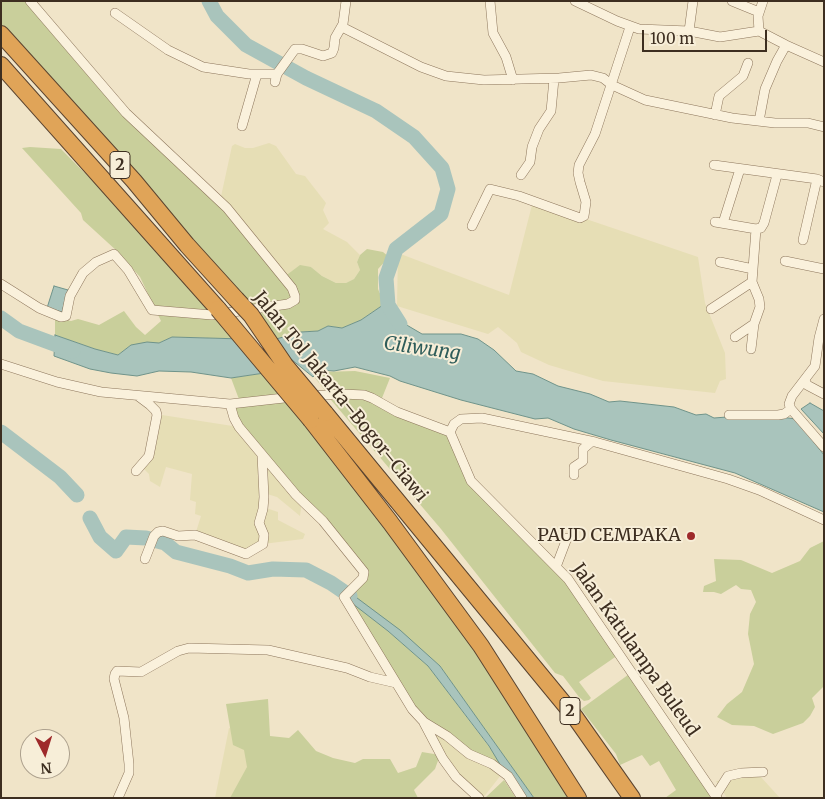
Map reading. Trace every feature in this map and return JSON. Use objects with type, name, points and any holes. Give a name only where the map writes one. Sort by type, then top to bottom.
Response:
[{"type":"highway","name":"Jalan Tol Jakarta–Bogor–Ciawi","points":[[1,34],[134,181],[250,315],[390,522],[481,646],[578,798]]},
{"type":"highway","name":"Jalan Tol Jakarta–Bogor–Ciawi","points":[[1,65],[218,309],[318,417],[501,629],[575,717],[632,798]]},
{"type":"highway","points":[[61,148],[152,240],[166,250]]},
{"type":"highway","points":[[501,629],[542,666],[581,709]]},
{"type":"street","points":[[1,284],[39,308],[60,317],[66,316],[70,296],[83,273],[96,262],[114,254],[128,270],[152,310],[212,315],[288,304],[295,300],[292,288],[284,277],[228,209],[126,113],[30,1]]},
{"type":"street","points":[[115,13],[168,50],[203,67],[278,75],[291,54],[298,48],[323,56],[330,55],[334,48],[336,36],[342,27],[346,1]]},
{"type":"street","points":[[490,1],[493,33],[506,57],[513,80]]},
{"type":"street","points":[[575,1],[638,29],[689,31],[720,37],[759,31],[786,46],[824,62]]},
{"type":"street","points":[[689,31],[693,1]]},
{"type":"street","points":[[732,1],[759,12]]},
{"type":"street","points":[[759,31],[758,20],[762,1]]},
{"type":"street","points":[[342,27],[428,71],[464,79],[513,80],[591,75],[603,78],[645,100],[715,115],[775,123],[808,123],[824,127]]},
{"type":"street","points":[[472,226],[491,188],[580,218],[584,216],[586,202],[578,169],[595,134],[630,27]]},
{"type":"street","points":[[759,121],[765,89],[777,61],[786,46]]},
{"type":"street","points":[[715,115],[719,96],[743,76],[748,63]]},
{"type":"street","points":[[242,126],[257,74]]},
{"type":"street","points":[[521,175],[528,166],[532,147],[539,129],[553,106],[554,78]]},
{"type":"street","points":[[714,165],[820,180],[803,240]]},
{"type":"street","points":[[740,169],[719,222],[756,229],[761,228],[777,175]]},
{"type":"street","points":[[752,349],[754,324],[760,312],[760,303],[752,282],[756,229]]},
{"type":"street","points":[[785,260],[824,269]]},
{"type":"street","points":[[720,262],[753,269]]},
{"type":"street","points":[[711,309],[752,282]]},
{"type":"street","points":[[824,319],[815,366],[790,399],[789,404],[824,447]]},
{"type":"street","points":[[735,337],[754,324]]},
{"type":"street","points":[[1,364],[57,382],[101,392],[230,404],[277,398],[356,394],[372,398],[397,412],[450,432],[454,424],[462,419],[482,418],[591,442],[728,478],[824,520]]},
{"type":"street","points":[[805,380],[807,385],[824,394]]},
{"type":"street","points":[[136,470],[149,456],[157,415],[150,405],[138,396]]},
{"type":"street","points":[[230,404],[239,427],[296,495],[324,521],[364,572],[363,578],[344,597],[412,709],[424,722],[443,759],[456,777],[479,798]]},
{"type":"street","points":[[729,415],[778,416],[792,410]]},
{"type":"street","name":"Jalan Katulampa Buleud","points":[[450,432],[471,480],[568,579],[717,797]]},
{"type":"street","points":[[574,475],[574,468],[583,461],[583,450],[591,442]]},
{"type":"street","points":[[145,559],[152,540],[158,532],[162,531],[178,536],[195,535],[246,554],[263,544],[264,535],[259,523],[264,503],[262,454]]},
{"type":"street","points":[[556,567],[567,538]]},
{"type":"street","points":[[118,798],[129,773],[129,764],[124,718],[114,680],[114,674],[118,671],[141,672],[178,651],[189,648],[268,650],[347,668],[370,678],[396,683]]},
{"type":"street","points":[[424,722],[447,736],[469,754],[492,764],[508,776],[522,798]]},
{"type":"street","points":[[717,797],[728,776],[762,772]]},
{"type":"shaded area","points":[[269,143],[276,146],[296,174],[305,176],[326,203],[323,210],[329,223],[323,229],[347,242],[360,255],[357,262],[360,270],[354,279],[346,283],[336,283],[322,276],[311,267],[284,277],[220,201],[232,146],[235,144],[245,148],[253,148]]},
{"type":"shaded area","points":[[533,201],[698,257],[705,303],[725,353],[726,379],[720,381],[715,393],[603,381],[549,365],[521,352],[517,343],[498,327],[488,334],[397,306],[398,253],[509,295]]},
{"type":"shaded area","points":[[162,415],[239,427],[302,501],[300,516],[277,497],[264,493],[266,508],[278,512],[278,520],[305,534],[303,539],[263,544],[246,554],[195,535],[201,516],[195,514],[196,502],[190,500],[192,474],[166,467],[160,487],[150,481],[149,474],[144,469],[154,454]]},
{"type":"shaded area","points":[[432,726],[501,775],[483,798],[443,759]]},
{"type":"shaded area","points":[[229,728],[338,766],[327,798],[215,798]]},
{"type":"shaded area","points":[[760,776],[780,798],[727,798],[716,781]]},
{"type":"green space","points":[[1,1],[30,1],[126,113],[228,209],[284,277],[300,265],[311,267],[322,276],[336,283],[346,283],[354,279],[360,270],[357,262],[360,255],[367,249],[383,252],[389,257],[378,269],[378,289],[383,305],[361,320],[342,328],[328,326],[318,331],[301,332],[269,341],[1,34]]},
{"type":"green space","points":[[22,148],[61,149],[152,241],[243,339],[172,337],[159,343],[131,345],[118,355],[55,335],[55,318],[71,321],[78,319],[99,325],[124,311],[136,327],[145,335],[161,321],[140,277],[118,252],[83,220],[81,213]]},
{"type":"green space","points":[[355,371],[390,378],[382,398],[365,392],[328,394],[315,378],[321,372]]},
{"type":"green space","points":[[271,372],[397,531],[578,798],[534,798],[440,666],[349,592],[364,572],[252,441],[233,411],[240,402],[231,378]]},
{"type":"green space","points":[[348,398],[369,399],[449,427],[469,476],[557,564],[621,653],[579,682],[591,698],[589,700],[584,701],[563,676],[555,673],[441,529],[331,400]]},
{"type":"green space","points":[[824,541],[824,686],[812,698],[815,707],[810,716],[803,723],[773,734],[754,726],[732,725],[717,717],[727,704],[742,692],[754,664],[748,634],[750,614],[756,602],[751,590],[741,589],[736,585],[721,594],[703,592],[704,586],[716,581],[714,559],[741,560],[772,573],[800,561],[810,548]]},
{"type":"green space","points":[[346,597],[428,666],[496,756],[500,762],[501,769],[424,722]]},
{"type":"green space","points":[[632,672],[717,798],[665,798],[676,790],[659,761],[650,766],[642,755],[620,765],[616,754],[581,709]]},
{"type":"green space","points":[[268,699],[270,736],[289,738],[298,730],[316,751],[333,758],[355,763],[363,759],[390,759],[398,773],[416,767],[422,752],[440,755],[435,769],[414,790],[418,798],[230,798],[247,767],[244,750],[233,745],[226,704]]},
{"type":"green space","points":[[504,780],[516,798],[485,798]]},
{"type":"water","points":[[54,286],[68,290],[62,312],[47,308]]},
{"type":"water","points":[[383,305],[391,307],[405,324],[422,334],[461,334],[478,339],[494,350],[516,371],[533,374],[558,386],[590,394],[609,402],[620,401],[674,407],[696,415],[706,414],[714,418],[773,416],[796,419],[824,455],[824,512],[735,473],[611,440],[574,429],[548,418],[535,419],[461,400],[400,381],[390,376],[355,367],[334,371],[319,370],[313,377],[269,341],[301,332],[318,331],[328,326],[342,328],[361,320]]},
{"type":"water","points":[[55,335],[118,355],[131,345],[147,342],[159,343],[172,337],[243,339],[271,372],[231,378],[191,372],[159,371],[137,376],[111,373],[90,369],[54,356]]},
{"type":"water","points":[[810,403],[824,411],[824,434],[801,409]]},
{"type":"water","points":[[337,583],[400,630],[440,666],[534,798],[523,798],[489,746],[428,666],[388,631],[335,590],[334,587]]},
{"type":"waterway","points":[[209,1],[217,16],[246,45],[306,78],[376,111],[414,137],[442,168],[448,189],[441,214],[396,249],[386,278],[388,305],[400,324]]},
{"type":"waterway","name":"Ciliwung","points":[[1,318],[19,331],[73,351]]},
{"type":"waterway","points":[[1,432],[60,477],[77,495]]},
{"type":"waterway","points":[[90,518],[100,537],[116,551],[126,537],[146,538],[165,543],[176,552],[230,566],[248,573],[273,569],[306,570],[331,583],[350,596]]},
{"type":"place","name":"PAUD CEMPAKA","points":[[691,536]]}]
